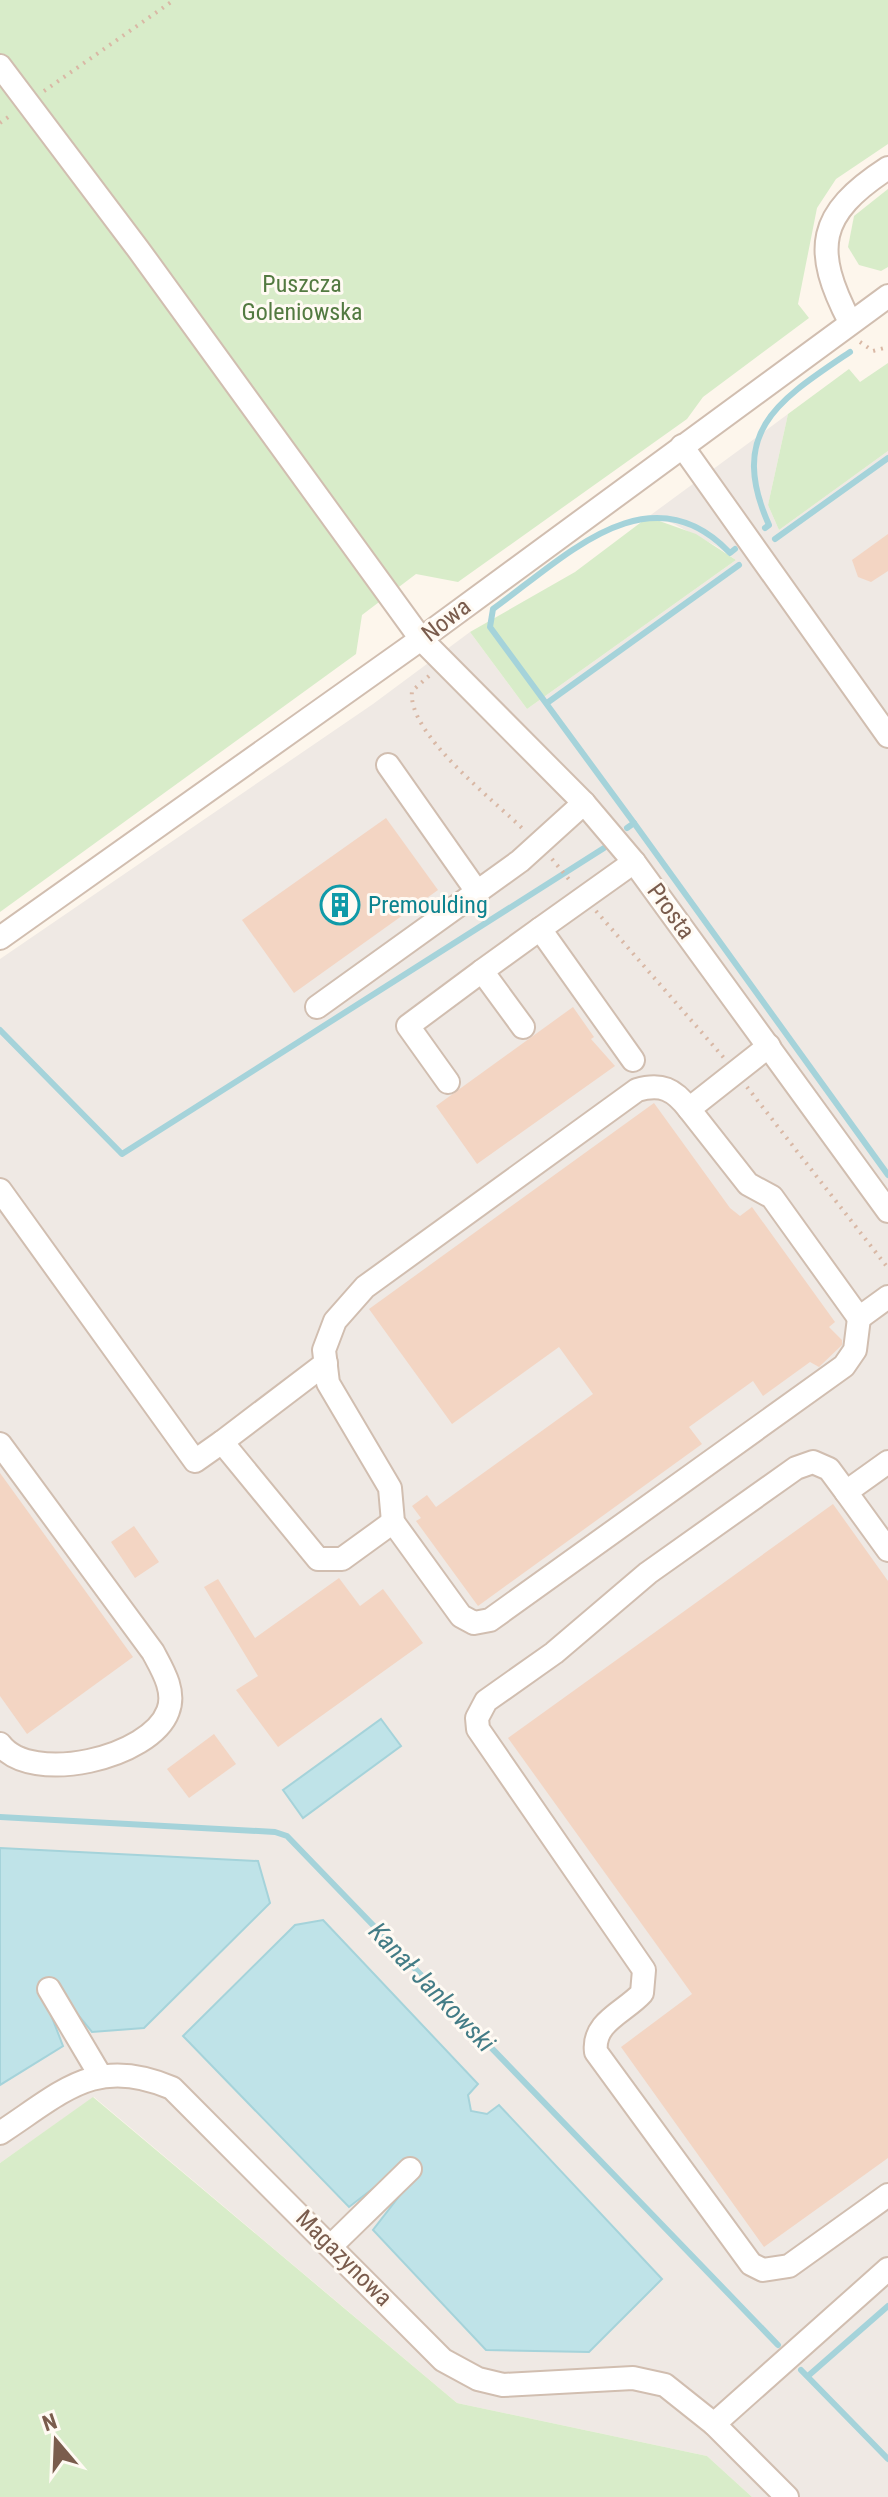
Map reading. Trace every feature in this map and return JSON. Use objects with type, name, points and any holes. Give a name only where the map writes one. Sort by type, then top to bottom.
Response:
[{"type":"street","name":"Prosta","points":[[0,66],[138,249],[421,639],[584,803],[634,862],[888,1211]]},
{"type":"street","points":[[850,322],[827,273],[828,239],[833,222],[854,190],[888,168]]},
{"type":"street","name":"Nowa","points":[[0,938],[421,639],[888,296]]},
{"type":"street","points":[[682,446],[888,736]]},
{"type":"street","points":[[388,765],[478,893]]},
{"type":"street","points":[[317,1007],[478,893],[584,803]]},
{"type":"street","points":[[448,1082],[408,1026],[634,862]]},
{"type":"street","points":[[540,929],[633,1060]]},
{"type":"street","points":[[482,971],[523,1027]]},
{"type":"street","points":[[689,1109],[769,1046]]},
{"type":"street","points":[[650,1086],[667,1087],[689,1109],[748,1184],[772,1197],[859,1318],[855,1350],[844,1366],[490,1620],[474,1623],[461,1616],[393,1522],[390,1488],[328,1383],[324,1350],[335,1321],[365,1287],[637,1090],[650,1086]]},
{"type":"street","points":[[0,1190],[195,1461],[326,1363]]},
{"type":"street","points":[[859,1318],[888,1297]]},
{"type":"street","points":[[222,1442],[318,1559],[342,1559],[393,1522]]},
{"type":"street","points":[[0,1444],[153,1652],[166,1675],[170,1695],[169,1710],[158,1727],[134,1744],[88,1762],[36,1763],[7,1753],[0,1744]]},
{"type":"street","points":[[888,1550],[829,1469],[813,1462],[796,1468],[648,1573],[554,1653],[486,1701],[477,1718],[478,1729],[644,1970],[646,1985],[642,1993],[603,2025],[597,2034],[596,2052],[751,2264],[763,2270],[789,2266],[888,2195]]},
{"type":"street","points":[[846,1492],[888,1462]]},
{"type":"street","points":[[49,1989],[100,2075]]},
{"type":"street","name":"Magazynowa","points":[[0,2133],[69,2088],[100,2075],[140,2074],[172,2088],[332,2245],[443,2360],[478,2379],[503,2385],[633,2378],[665,2385],[714,2424],[787,2497]]},
{"type":"street","points":[[332,2245],[410,2169]]},
{"type":"street","points":[[714,2424],[888,2269]]},
{"type":"path","points":[[50,86],[174,0]]},
{"type":"path","points":[[850,322],[861,343],[873,351],[888,347]]},
{"type":"path","points":[[432,673],[412,691],[410,702],[431,739],[539,844],[736,1072],[888,1268]]},
{"type":"shaded area","points":[[788,414],[768,505],[779,530],[888,451],[888,2497],[752,2497],[707,2456],[457,2403],[94,2097],[0,2163],[0,959],[373,704],[470,632],[527,709],[736,560],[672,523],[648,517]]},
{"type":"green space","name":"Puszcza Goleniowska","points":[[0,0],[888,0],[888,144],[836,179],[817,208],[798,304],[809,318],[703,397],[687,419],[458,582],[416,574],[362,615],[356,654],[0,912]]},
{"type":"green space","points":[[888,189],[888,267],[881,271],[859,265],[848,247],[854,216]]},
{"type":"green space","points":[[888,363],[888,451],[779,530],[768,505],[788,414],[849,369],[860,382]]},
{"type":"green space","points":[[648,517],[696,534],[736,560],[527,709],[470,632],[575,572]]},
{"type":"green space","points":[[93,2097],[457,2403],[707,2456],[752,2497],[0,2497],[0,2163]]},
{"type":"water","points":[[381,1719],[401,1746],[303,1818],[283,1790]]},
{"type":"water","points":[[0,1848],[258,1861],[270,1903],[144,2028],[92,2032],[52,1983],[41,1989],[63,2046],[0,2085]]},
{"type":"water","points":[[323,1920],[478,2084],[468,2095],[471,2111],[487,2114],[499,2105],[662,2279],[589,2352],[486,2350],[373,2230],[417,2173],[406,2163],[349,2207],[183,2036],[295,1925]]},
{"type":"building","points":[[888,534],[888,571],[871,582],[858,577],[852,560]]},
{"type":"building","name":"Premoulding","points":[[386,818],[438,890],[294,993],[242,920]]},
{"type":"building","points":[[573,1007],[594,1037],[591,1039],[615,1066],[477,1164],[436,1106]]},
{"type":"building","points":[[654,1103],[730,1208],[740,1216],[752,1207],[835,1322],[829,1327],[842,1340],[842,1345],[819,1367],[810,1362],[763,1396],[753,1381],[689,1427],[702,1444],[478,1606],[416,1521],[421,1518],[412,1506],[427,1495],[436,1507],[593,1394],[559,1347],[452,1424],[369,1309]]},
{"type":"building","points":[[0,1473],[133,1657],[27,1734],[0,1696]]},
{"type":"building","points":[[833,1504],[888,1581],[888,2158],[764,2247],[621,2047],[692,1994],[508,1738]]},
{"type":"building","points":[[134,1526],[159,1562],[135,1578],[111,1542]]},
{"type":"building","points":[[339,1578],[360,1606],[383,1589],[423,1643],[278,1747],[236,1690],[258,1676],[204,1587],[218,1579],[255,1638]]},
{"type":"building","points":[[214,1734],[236,1764],[189,1798],[167,1769]]},
{"type":"waterway","points":[[765,528],[769,525],[758,493],[754,465],[757,442],[767,421],[801,386],[850,352]]},
{"type":"waterway","points":[[775,539],[888,458]]},
{"type":"waterway","points":[[627,828],[634,823],[490,627],[493,609],[578,546],[608,530],[638,520],[669,519],[699,529],[730,553],[735,549]]},
{"type":"waterway","points":[[547,703],[739,565]]},
{"type":"waterway","points":[[634,823],[888,1175]]},
{"type":"waterway","points":[[0,1030],[122,1154],[604,848]]},
{"type":"waterway","name":"Kanał Jankowski","points":[[0,1817],[275,1832],[287,1836],[778,2345]]},
{"type":"waterway","points":[[808,2376],[888,2306]]},
{"type":"waterway","name":"Kanał Jankowski","points":[[801,2370],[888,2459]]},
{"type":"place","name":"Premoulding","points":[[340,905]]}]
